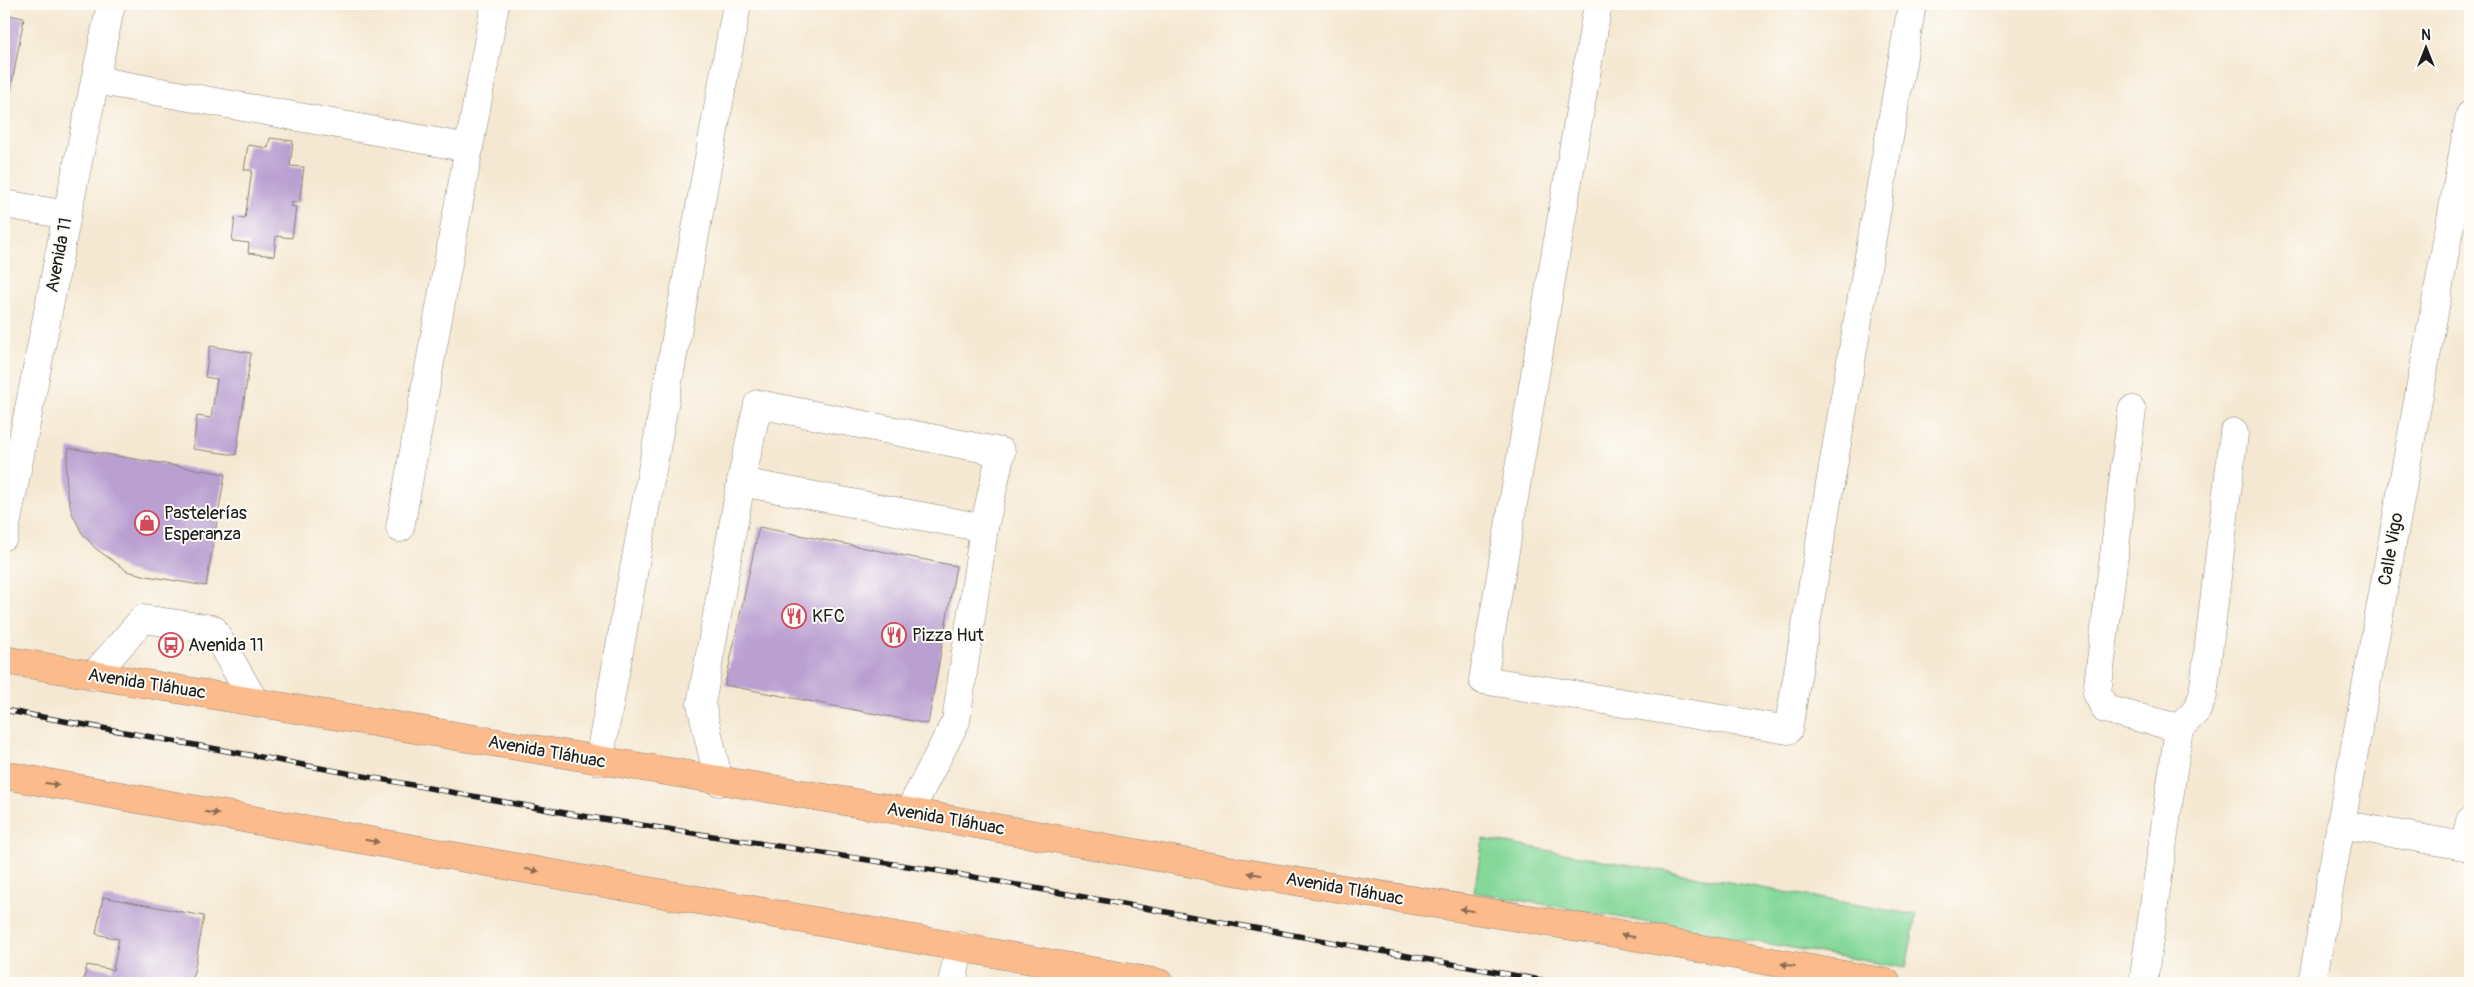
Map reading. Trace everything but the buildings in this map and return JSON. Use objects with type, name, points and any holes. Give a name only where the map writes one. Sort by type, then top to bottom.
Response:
[{"type":"main road","name":"Avenida Tláhuac","points":[[4,660],[254,701],[719,782],[909,812],[1264,876],[1630,936],[1887,983]]},
{"type":"main road","points":[[4,775],[1159,983]]},
{"type":"street","name":"Avenida 11","points":[[4,536],[66,215],[111,4]]},
{"type":"street","points":[[400,528],[495,4]]},
{"type":"street","points":[[599,761],[737,4]]},
{"type":"street","points":[[1598,4],[1483,680],[1788,730],[1912,4]]},
{"type":"street","points":[[95,80],[469,148]]},
{"type":"street","name":"Calle Vigo","points":[[2312,983],[2470,115]]},
{"type":"street","points":[[4,204],[66,215]]},
{"type":"street","points":[[719,782],[701,704],[740,482],[758,404],[1001,452],[984,528],[956,721],[909,812]]},
{"type":"street","points":[[2132,410],[2097,693],[2105,709],[2180,728]]},
{"type":"street","points":[[2143,983],[2180,728],[2198,710],[2203,694],[2234,433]]},
{"type":"street","points":[[740,482],[984,528]]},
{"type":"street","points":[[93,676],[143,618],[213,629],[254,701]]},
{"type":"street","points":[[2340,824],[2469,838]]},
{"type":"street","points":[[952,983],[960,946]]},
{"type":"green space","points":[[1483,839],[1916,915],[1906,968],[1474,892]]},
{"type":"railway","points":[[4,710],[576,815],[946,872],[1557,983]]},
{"type":"place","name":"Pastelerías Esperanza","points":[[147,523]]},
{"type":"place","name":"KFC","points":[[794,616]]},
{"type":"place","name":"Pizza Hut","points":[[894,635]]},
{"type":"place","name":"Avenida 11","points":[[171,645]]}]
